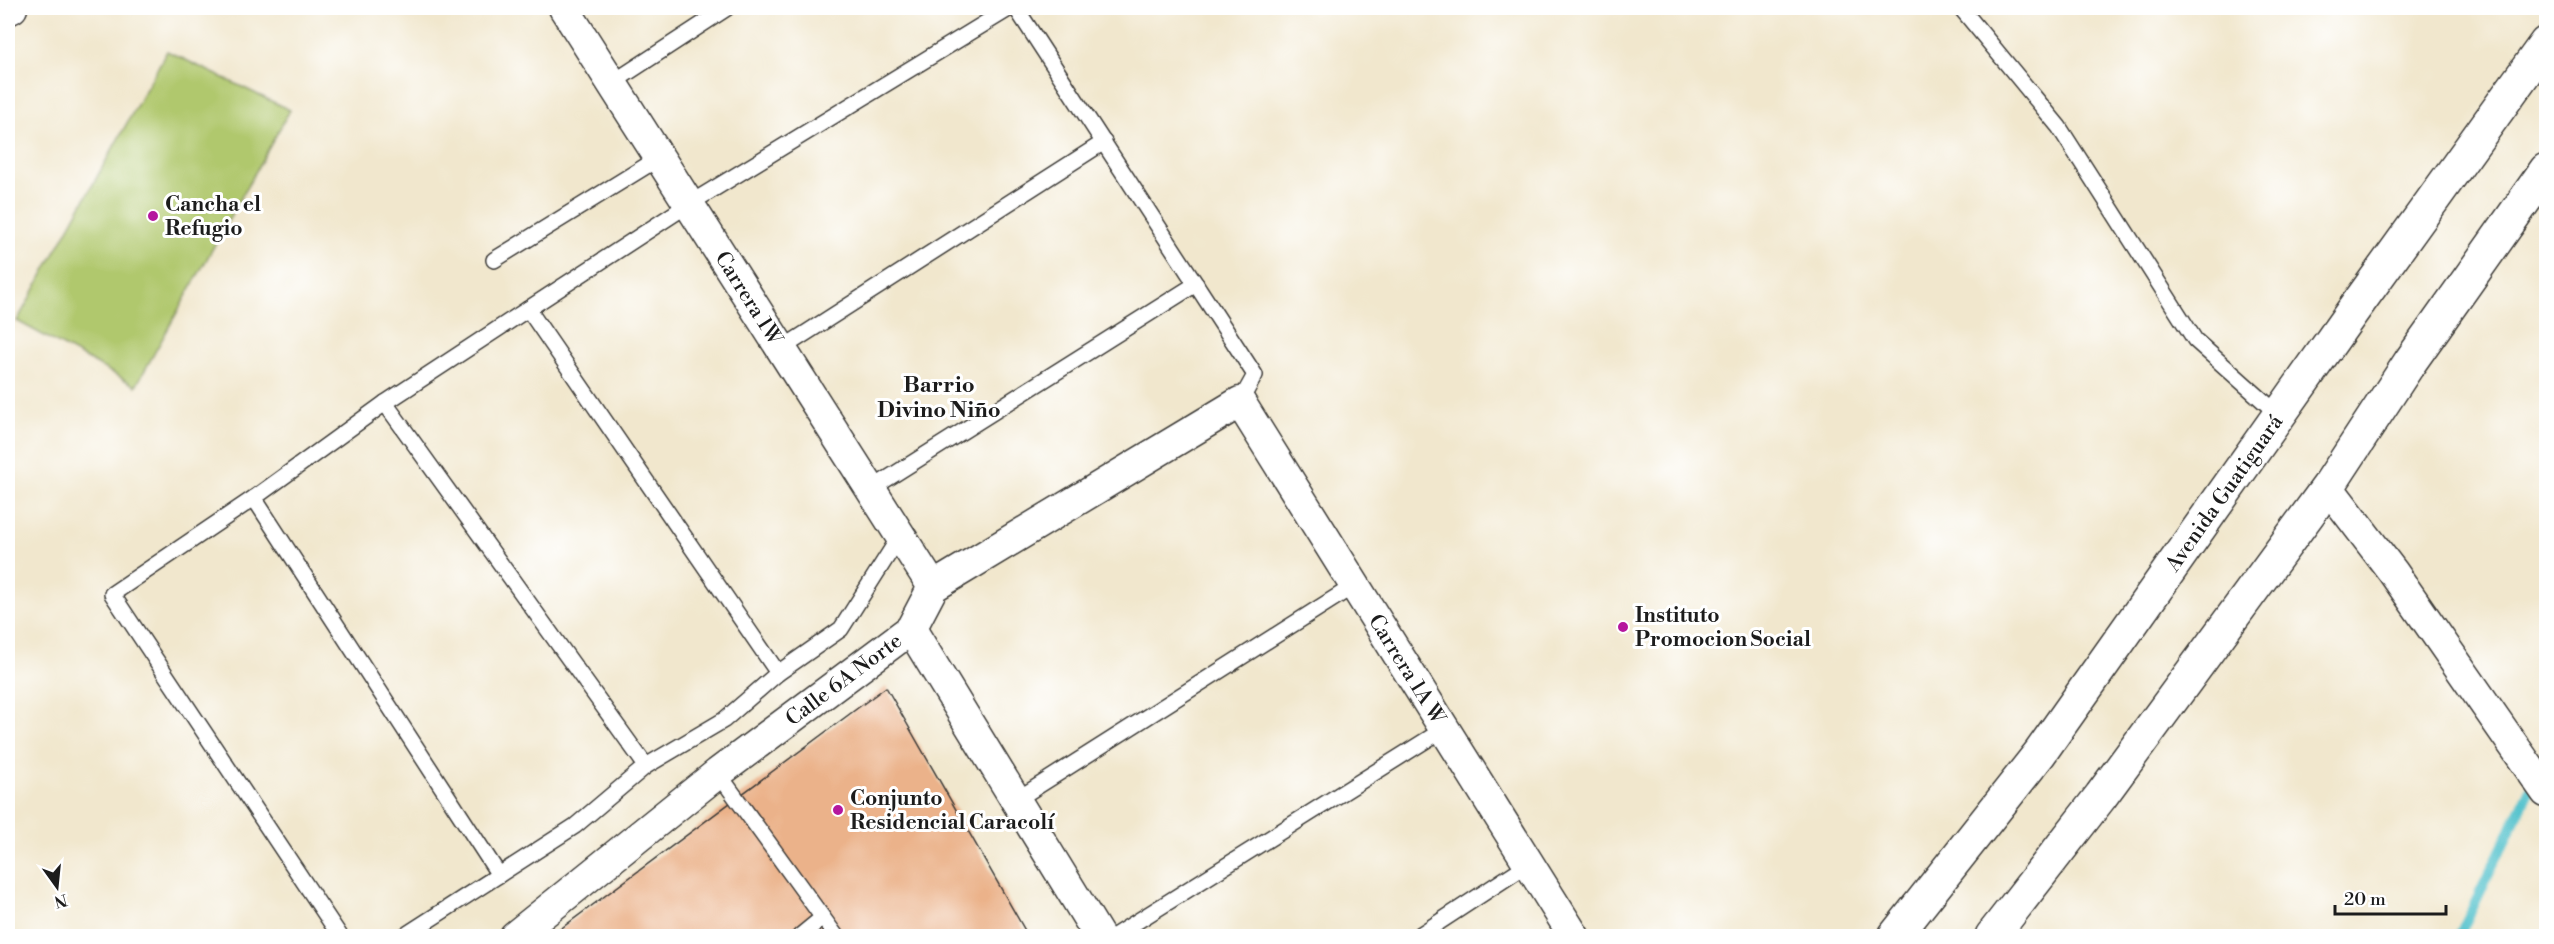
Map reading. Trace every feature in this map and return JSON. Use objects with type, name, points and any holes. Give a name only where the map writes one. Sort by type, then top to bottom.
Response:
[{"type":"street","points":[[8,10],[12,8]]},
{"type":"street","name":"Carrera 1W","points":[[564,8],[933,588]]},
{"type":"street","name":"Avenida Guatiguará","points":[[1895,936],[2040,753],[2279,415],[2547,43]]},
{"type":"street","points":[[1992,936],[2101,796],[2328,487],[2410,362],[2547,170]]},
{"type":"street","points":[[933,588],[1240,402]]},
{"type":"street","name":"Carrera 1A W","points":[[1240,402],[1574,936]]},
{"type":"street","points":[[2328,487],[2393,572],[2547,792]]},
{"type":"street","name":"Calle 6A Norte","points":[[515,936],[718,773],[911,629],[933,588]]},
{"type":"street","points":[[911,629],[1099,936]]},
{"type":"lane","points":[[612,83],[727,8]]},
{"type":"lane","points":[[340,936],[112,594],[254,498],[385,403],[528,309],[689,204],[1010,8]]},
{"type":"lane","points":[[1016,8],[1255,375],[1240,402]]},
{"type":"lane","points":[[1961,8],[2059,127],[2195,340],[2279,415]]},
{"type":"lane","points":[[781,349],[1104,142]]},
{"type":"lane","points":[[495,260],[659,158]]},
{"type":"lane","points":[[871,489],[1196,284]]},
{"type":"lane","points":[[528,309],[778,673]]},
{"type":"lane","points":[[385,403],[646,766]]},
{"type":"lane","points":[[254,498],[499,875]]},
{"type":"lane","points":[[404,936],[575,826],[646,766],[724,720],[778,673],[841,629],[900,536]]},
{"type":"lane","points":[[1016,800],[1354,585]]},
{"type":"lane","points":[[1114,936],[1444,729]]},
{"type":"lane","points":[[718,773],[836,936]]},
{"type":"lane","points":[[1418,936],[1528,864]]},
{"type":"lane","points":[[800,936],[822,918]]},
{"type":"green space","name":"Cancha el Refugio","points":[[167,51],[290,110],[136,386],[17,321]]},
{"type":"building","name":"Conjunto Residencial Caracolí","points":[[886,687],[1027,934],[1024,936],[551,936]]},
{"type":"waterway","points":[[2459,936],[2546,756]]},
{"type":"place","name":"Cancha el Refugio","points":[[153,216]]},
{"type":"place","name":"Instituto Promocion Social","points":[[1623,627]]},
{"type":"place","name":"Conjunto Residencial Caracolí","points":[[838,810]]},
{"type":"district","name":"Barrio Divino Niño","points":[[939,396]]}]
